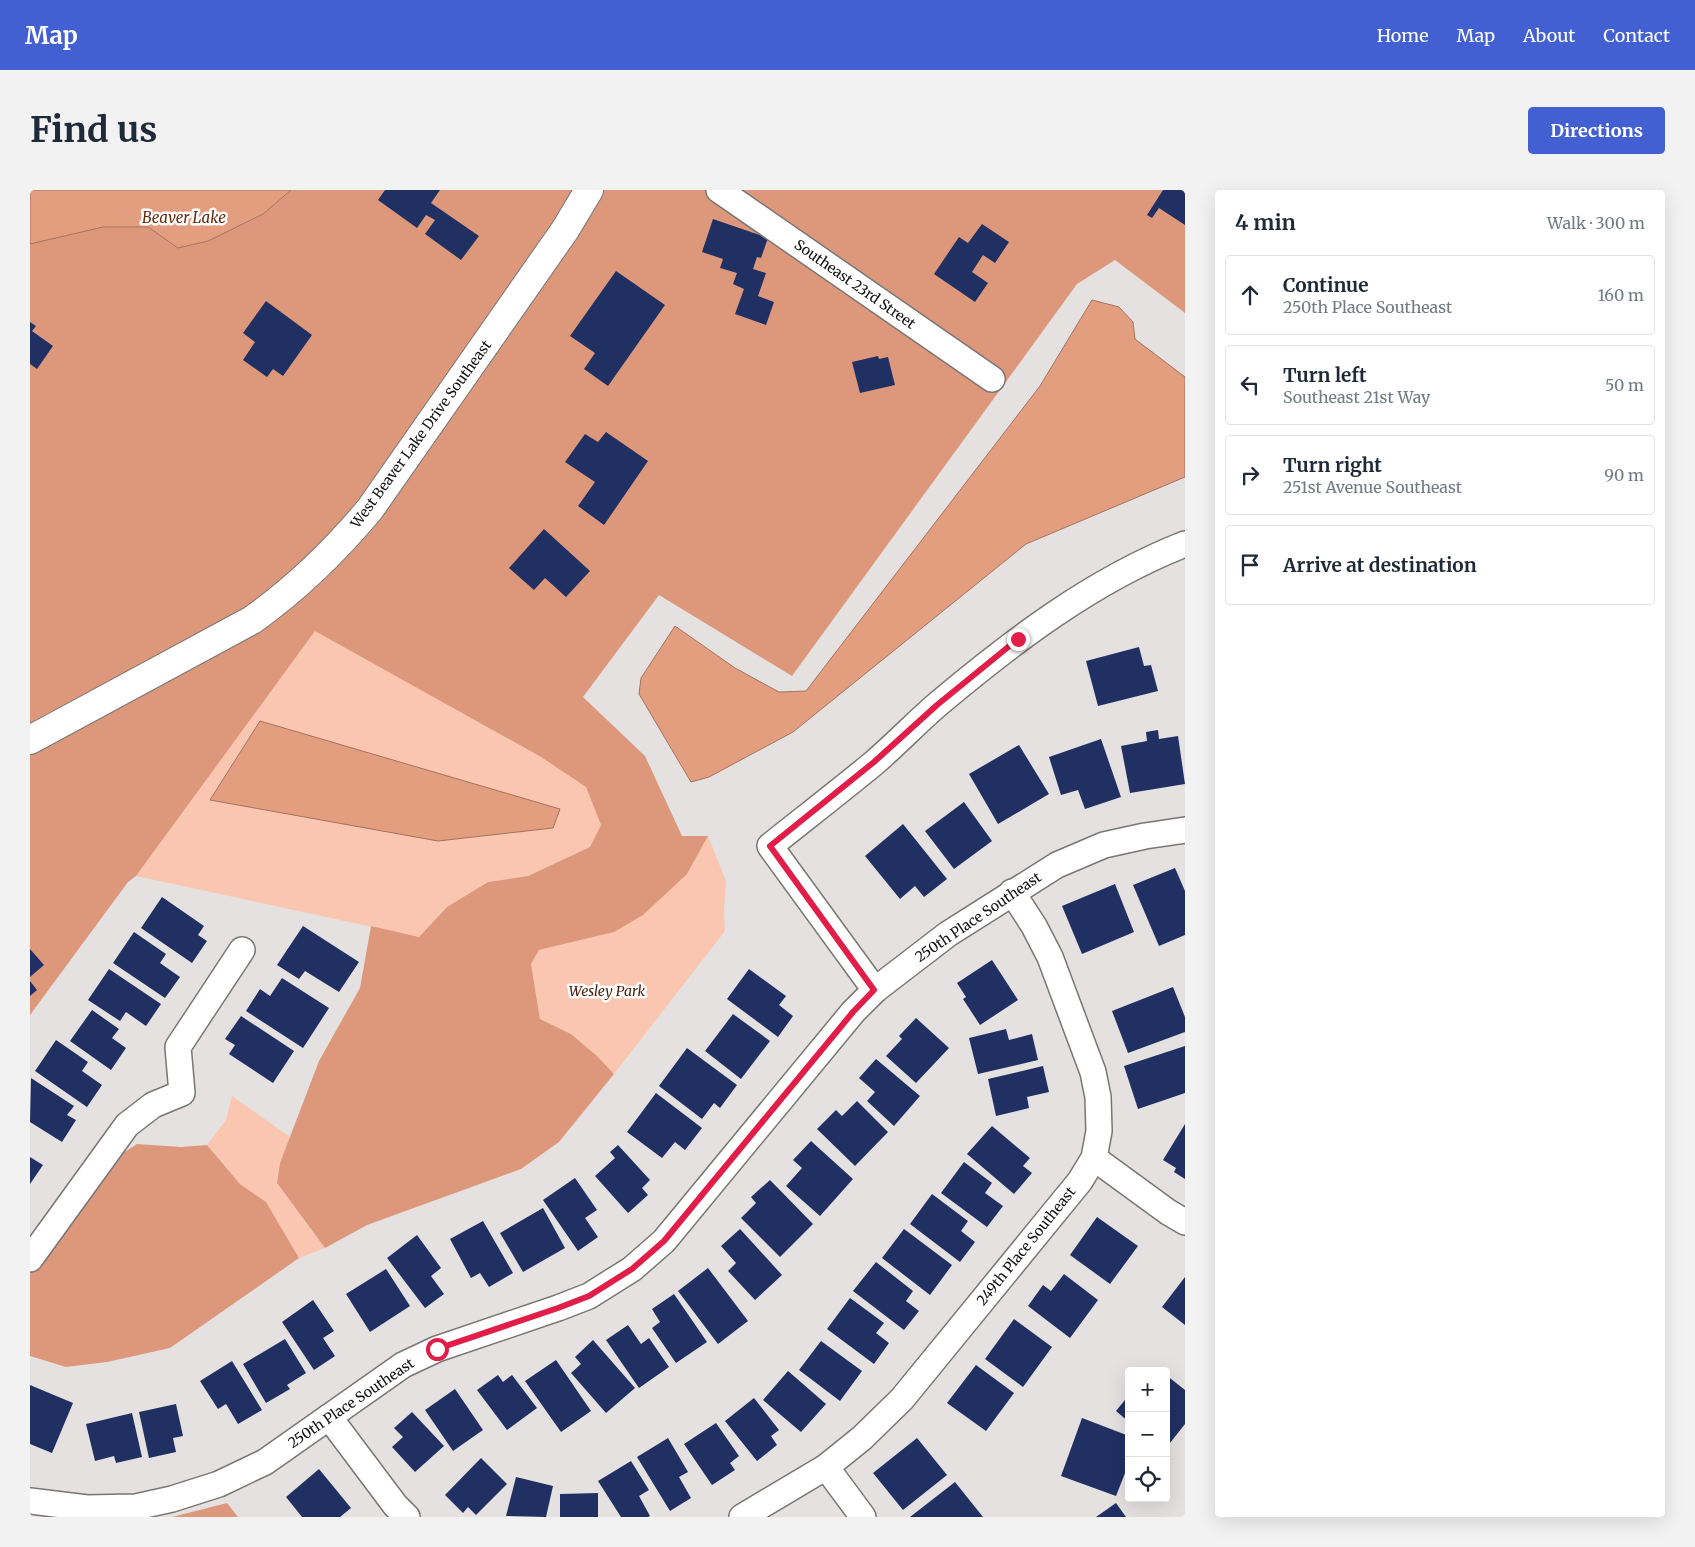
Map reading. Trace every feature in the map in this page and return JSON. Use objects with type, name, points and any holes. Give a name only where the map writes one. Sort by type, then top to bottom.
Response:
[{"type":"street","name":"West Beaver Lake Drive Southeast","points":[[30,740],[252,620],[280,601],[319,565],[346,538],[370,509],[565,230],[589,190]]},
{"type":"street","name":"Southeast 23rd Street","points":[[719,190],[992,379]]},
{"type":"street","points":[[874,990],[770,846],[874,762],[937,705],[1018,639],[1090,592],[1155,556],[1185,544]]},
{"type":"street","name":"250th Place Southeast","points":[[30,1501],[87,1508],[136,1507],[172,1499],[219,1484],[265,1462],[402,1365],[437,1349],[589,1296],[632,1269],[664,1241],[853,1012],[874,990],[948,934],[1057,865],[1104,845],[1185,830]]},
{"type":"street","name":"249th Place Southeast","points":[[742,1517],[826,1467],[862,1438],[902,1399],[1080,1181],[1094,1158],[1099,1131],[1098,1097],[1093,1072],[1050,957],[1034,926],[1012,892]]},
{"type":"street","points":[[30,1259],[127,1125],[153,1105],[182,1093],[178,1047],[242,950]]},
{"type":"street","points":[[1094,1158],[1168,1212],[1185,1222]]},
{"type":"street","points":[[328,1417],[395,1505],[407,1517]]},
{"type":"street","points":[[826,1467],[863,1517]]},
{"type":"green space","points":[[315,630],[541,757],[586,787],[601,825],[590,847],[528,876],[488,882],[447,907],[419,937],[136,876]]},
{"type":"green space","name":"Wesley Park","points":[[708,836],[726,881],[725,931],[614,1074],[597,1056],[571,1034],[540,1019],[531,964],[539,950],[614,932],[687,874]]},
{"type":"green space","points":[[232,1096],[290,1137],[280,1163],[277,1183],[325,1248],[299,1258],[266,1202],[240,1184],[207,1145],[226,1120]]},
{"type":"shaded area","points":[[291,190],[1185,190],[1185,313],[1115,260],[1077,284],[792,676],[659,595],[583,697],[645,756],[682,836],[708,836],[687,874],[643,915],[614,932],[539,950],[531,964],[540,1019],[571,1034],[597,1056],[614,1074],[559,1142],[521,1169],[367,1225],[325,1248],[277,1183],[280,1163],[319,1061],[360,988],[371,926],[419,937],[447,907],[488,882],[528,876],[590,847],[601,825],[586,787],[541,757],[315,631],[136,876],[128,882],[30,1015],[30,244],[103,227],[148,227],[178,248],[208,241],[263,214]]},
{"type":"shaded area","points":[[137,1144],[181,1147],[207,1145],[240,1184],[266,1202],[299,1258],[170,1348],[107,1362],[66,1367],[30,1356],[30,1274],[109,1162]]},
{"type":"shaded area","points":[[227,1503],[238,1517],[172,1517]]},
{"type":"water","name":"Beaver Lake","points":[[30,190],[291,190],[263,214],[208,241],[178,248],[148,227],[103,227],[30,244]]},
{"type":"water","points":[[1092,300],[1119,307],[1133,322],[1135,339],[1185,377],[1185,477],[1026,544],[793,732],[709,777],[691,782],[639,694],[641,678],[675,626],[735,668],[779,692],[806,691],[1040,386]]},
{"type":"water","points":[[260,721],[560,809],[553,828],[438,841],[210,800]]},
{"type":"building","points":[[385,190],[440,190],[431,203],[479,236],[461,260],[425,234],[435,220],[426,215],[417,228],[378,200]]},
{"type":"building","points":[[1163,190],[1185,190],[1185,225],[1159,208],[1152,218],[1147,215]]},
{"type":"building","points":[[713,219],[768,238],[761,258],[757,257],[753,269],[766,273],[758,296],[774,302],[766,325],[735,314],[744,289],[733,284],[737,273],[720,268],[723,259],[702,252]]},
{"type":"building","points":[[982,224],[1009,242],[995,263],[983,255],[972,272],[988,283],[975,302],[934,274],[959,237],[968,243]]},
{"type":"building","points":[[616,271],[665,305],[608,386],[584,369],[595,353],[570,336]]},
{"type":"building","points":[[266,301],[312,335],[283,376],[273,369],[267,377],[243,360],[255,342],[243,333]]},
{"type":"building","points":[[30,322],[36,326],[32,331],[53,346],[37,369],[30,364]]},
{"type":"building","points":[[878,356],[879,359],[888,357],[895,385],[860,393],[852,362]]},
{"type":"building","points":[[606,432],[648,461],[604,525],[578,506],[595,482],[565,462],[585,434],[598,442]]},
{"type":"building","points":[[544,529],[590,571],[566,597],[545,578],[534,590],[509,568]]},
{"type":"building","points":[[1139,647],[1144,666],[1151,665],[1158,691],[1098,706],[1086,661]]},
{"type":"building","points":[[1158,730],[1159,739],[1178,736],[1185,784],[1130,793],[1121,746],[1147,741],[1146,732]]},
{"type":"building","points":[[1101,739],[1121,797],[1085,809],[1078,790],[1061,795],[1049,757]]},
{"type":"building","points":[[1019,745],[1049,794],[998,824],[969,774]]},
{"type":"building","points":[[964,802],[992,841],[954,869],[925,831]]},
{"type":"building","points":[[903,824],[947,879],[924,897],[915,886],[900,899],[865,856]]},
{"type":"building","points":[[1175,868],[1185,891],[1185,935],[1159,946],[1133,885]]},
{"type":"building","points":[[1115,884],[1134,932],[1082,954],[1062,906]]},
{"type":"building","points":[[162,897],[204,926],[198,935],[207,941],[192,963],[141,928]]},
{"type":"building","points":[[303,926],[359,962],[339,992],[305,971],[299,979],[277,965]]},
{"type":"building","points":[[134,932],[166,954],[160,963],[180,977],[165,998],[113,963]]},
{"type":"building","points":[[30,949],[44,965],[30,977]]},
{"type":"building","points":[[992,960],[1018,1000],[980,1025],[963,999],[966,997],[957,983]]},
{"type":"building","points":[[109,969],[161,1004],[146,1026],[126,1012],[120,1021],[88,1000]]},
{"type":"building","points":[[749,969],[786,996],[779,1005],[793,1016],[778,1037],[727,999]]},
{"type":"building","points":[[282,978],[329,1008],[303,1048],[246,1011],[260,989],[270,996]]},
{"type":"building","points":[[30,981],[37,990],[30,996]]},
{"type":"building","points":[[1173,987],[1185,1017],[1185,1032],[1128,1053],[1112,1011]]},
{"type":"building","points":[[92,1010],[119,1029],[112,1038],[126,1048],[111,1070],[70,1041]]},
{"type":"building","points":[[733,1014],[770,1041],[741,1079],[705,1051]]},
{"type":"building","points":[[241,1016],[294,1051],[273,1083],[229,1054],[235,1045],[225,1039]]},
{"type":"building","points":[[916,1018],[949,1048],[916,1083],[886,1056],[902,1039],[899,1036]]},
{"type":"building","points":[[1006,1029],[1009,1040],[1032,1034],[1038,1060],[978,1074],[969,1038]]},
{"type":"building","points":[[56,1040],[88,1062],[82,1071],[102,1085],[87,1107],[35,1071]]},
{"type":"building","points":[[1185,1046],[1185,1093],[1138,1109],[1124,1066]]},
{"type":"building","points":[[687,1048],[737,1085],[720,1108],[714,1103],[702,1119],[659,1086]]},
{"type":"building","points":[[876,1059],[920,1096],[894,1126],[867,1101],[875,1092],[859,1078]]},
{"type":"building","points":[[1043,1066],[1049,1092],[1027,1097],[1029,1108],[996,1116],[988,1079]]},
{"type":"building","points":[[31,1078],[74,1106],[67,1115],[76,1120],[62,1142],[30,1122]]},
{"type":"building","points":[[656,1093],[702,1128],[685,1150],[675,1142],[662,1158],[627,1132]]},
{"type":"building","points":[[857,1101],[888,1132],[855,1166],[817,1129],[836,1110],[842,1116]]},
{"type":"building","points":[[1185,1124],[1185,1179],[1174,1172],[1176,1168],[1163,1160]]},
{"type":"building","points":[[992,1126],[1030,1158],[1023,1166],[1032,1173],[1014,1194],[967,1154]]},
{"type":"building","points":[[811,1141],[853,1179],[820,1216],[786,1186],[802,1168],[793,1160]]},
{"type":"building","points":[[618,1145],[650,1180],[642,1188],[648,1195],[628,1213],[595,1176],[615,1158],[610,1152]]},
{"type":"building","points":[[30,1157],[43,1165],[30,1184]]},
{"type":"building","points":[[964,1162],[992,1183],[985,1193],[1003,1206],[987,1227],[941,1193]]},
{"type":"building","points":[[575,1178],[597,1210],[585,1218],[598,1237],[578,1251],[543,1200]]},
{"type":"building","points":[[770,1180],[813,1224],[780,1257],[741,1218],[756,1203],[751,1197]]},
{"type":"building","points":[[932,1194],[968,1221],[961,1231],[975,1242],[960,1262],[910,1224]]},
{"type":"building","points":[[543,1208],[565,1248],[523,1272],[500,1233]]},
{"type":"building","points":[[1097,1217],[1138,1246],[1110,1284],[1070,1255]]},
{"type":"building","points":[[483,1221],[513,1273],[489,1287],[480,1273],[471,1278],[450,1239]]},
{"type":"building","points":[[740,1229],[782,1275],[755,1300],[728,1271],[736,1263],[721,1246]]},
{"type":"building","points":[[904,1229],[952,1265],[930,1295],[882,1258]]},
{"type":"building","points":[[417,1235],[441,1268],[431,1276],[444,1294],[425,1308],[387,1258]]},
{"type":"building","points":[[876,1262],[913,1291],[906,1301],[919,1311],[904,1330],[853,1291]]},
{"type":"building","points":[[708,1268],[748,1321],[718,1344],[678,1291]]},
{"type":"building","points":[[386,1269],[410,1306],[370,1332],[346,1294]]},
{"type":"building","points":[[1064,1274],[1098,1300],[1070,1338],[1028,1306],[1043,1285],[1051,1291]]},
{"type":"building","points":[[1185,1277],[1185,1325],[1162,1307]]},
{"type":"building","points":[[674,1294],[707,1342],[676,1363],[652,1328],[660,1322],[652,1309]]},
{"type":"building","points":[[850,1298],[884,1323],[876,1333],[889,1343],[874,1364],[827,1329]]},
{"type":"building","points":[[313,1300],[334,1331],[323,1338],[335,1356],[314,1370],[282,1322]]},
{"type":"building","points":[[1014,1319],[1052,1347],[1023,1387],[985,1359]]},
{"type":"building","points":[[628,1325],[641,1344],[649,1338],[669,1367],[639,1388],[606,1340]]},
{"type":"building","points":[[285,1339],[306,1373],[287,1385],[290,1389],[266,1403],[243,1364]]},
{"type":"building","points":[[593,1340],[635,1388],[606,1413],[571,1373],[581,1364],[575,1357]]},
{"type":"building","points":[[821,1341],[862,1371],[840,1401],[799,1370]]},
{"type":"building","points":[[556,1360],[591,1411],[561,1432],[525,1381]]},
{"type":"building","points":[[232,1361],[262,1410],[238,1424],[226,1404],[218,1409],[200,1381]]},
{"type":"building","points":[[976,1365],[1014,1393],[986,1431],[947,1403]]},
{"type":"building","points":[[788,1371],[826,1404],[801,1432],[763,1400]]},
{"type":"building","points":[[498,1375],[503,1382],[512,1375],[537,1408],[507,1430],[477,1390]]},
{"type":"building","points":[[1170,1378],[1185,1390],[1185,1424],[1170,1443]]},
{"type":"building","points":[[30,1385],[73,1403],[52,1453],[30,1444]]},
{"type":"building","points":[[455,1389],[483,1430],[453,1451],[425,1410]]},
{"type":"building","points":[[754,1398],[779,1430],[771,1436],[777,1445],[757,1461],[725,1421]]},
{"type":"building","points":[[1125,1400],[1125,1419],[1116,1411]]},
{"type":"building","points":[[176,1404],[183,1436],[173,1438],[176,1452],[149,1458],[139,1412]]},
{"type":"building","points":[[412,1412],[444,1446],[415,1472],[392,1447],[403,1437],[394,1428]]},
{"type":"building","points":[[132,1413],[142,1457],[116,1463],[114,1456],[95,1461],[86,1424]]},
{"type":"building","points":[[1082,1418],[1125,1434],[1125,1473],[1116,1496],[1061,1476]]},
{"type":"building","points":[[716,1423],[739,1456],[730,1463],[735,1470],[712,1485],[684,1444]]},
{"type":"building","points":[[668,1438],[688,1472],[679,1477],[691,1498],[670,1511],[637,1457]]},
{"type":"building","points":[[917,1438],[947,1475],[903,1510],[873,1473]]},
{"type":"building","points":[[481,1458],[507,1484],[476,1515],[468,1507],[463,1513],[445,1495]]},
{"type":"building","points":[[631,1461],[649,1490],[639,1496],[650,1516],[648,1517],[621,1517],[598,1481]]},
{"type":"building","points":[[319,1469],[351,1508],[340,1517],[302,1517],[286,1497]]},
{"type":"building","points":[[516,1477],[553,1486],[546,1517],[506,1516]]},
{"type":"building","points":[[955,1482],[983,1517],[910,1517]]},
{"type":"building","points":[[598,1493],[598,1517],[560,1517],[560,1494]]},
{"type":"building","points":[[1116,1503],[1126,1517],[1096,1517]]},
{"type":"route","points":[[437,1349],[589,1296],[632,1269],[664,1241],[853,1012],[874,990],[770,846],[874,762],[937,705],[1018,639]]}]
